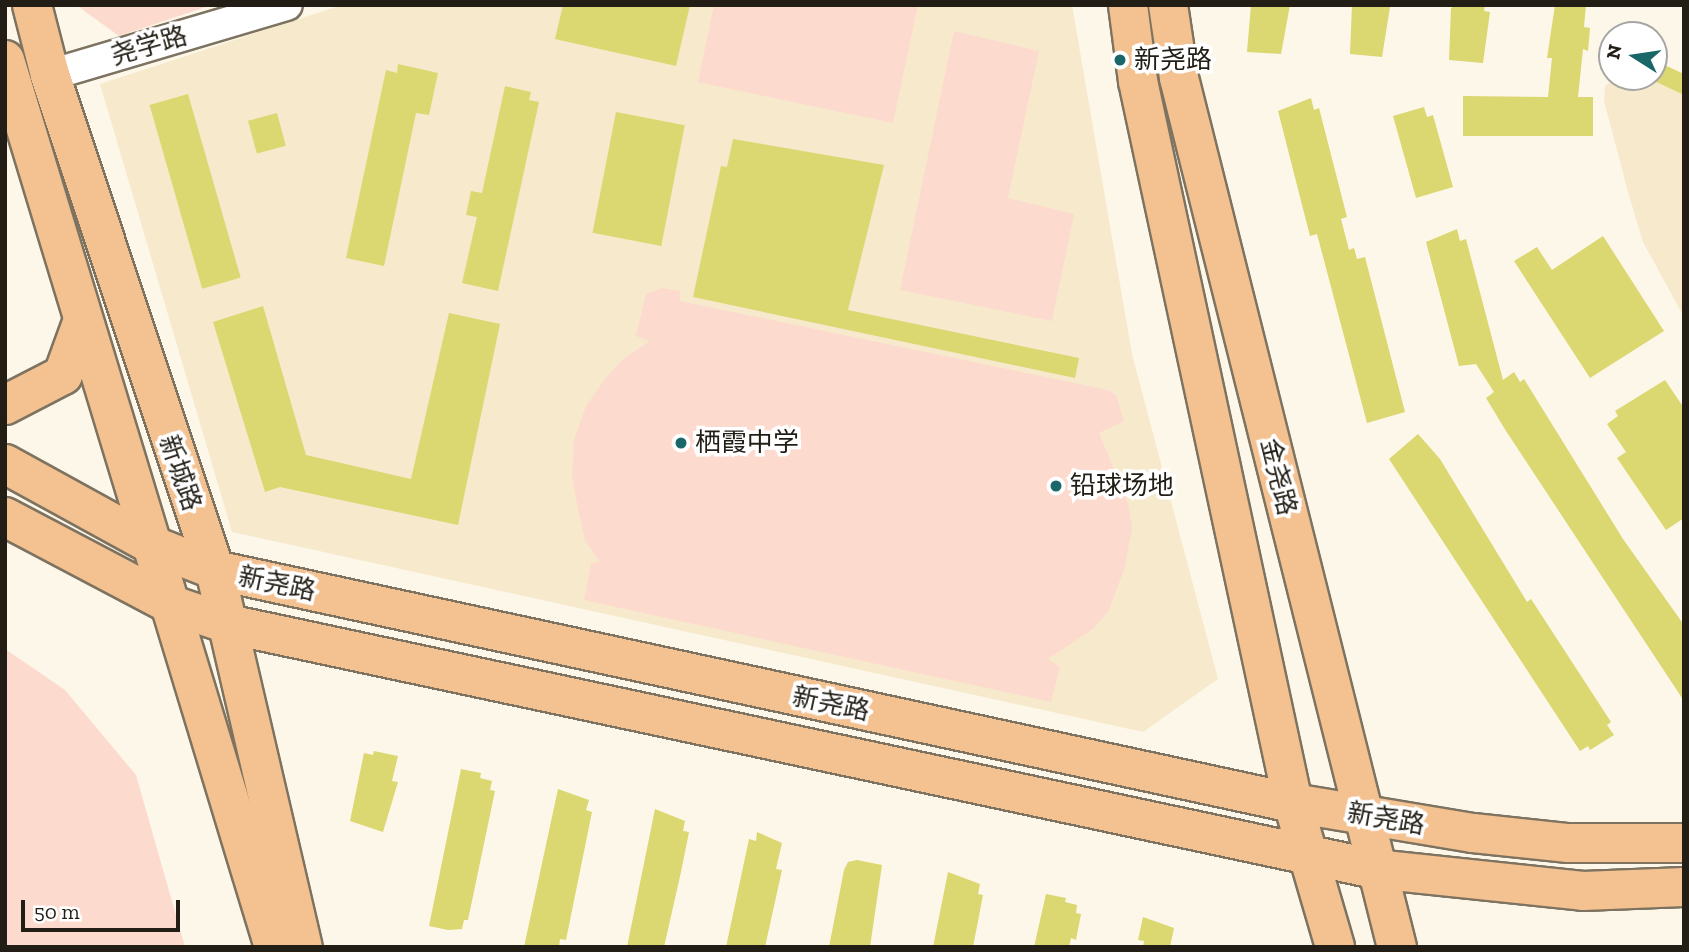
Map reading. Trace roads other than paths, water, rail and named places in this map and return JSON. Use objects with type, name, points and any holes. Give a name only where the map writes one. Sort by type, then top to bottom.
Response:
[{"type":"main road","name":"新城路","points":[[32,5],[50,75],[215,570],[303,947]]},
{"type":"main road","name":"金尧路","points":[[1128,5],[1138,81],[1293,803],[1335,947]]},
{"type":"main road","name":"金尧路","points":[[1168,5],[1179,78],[1396,947]]},
{"type":"main road","name":"新城路","points":[[5,60],[274,947]]},
{"type":"main road","points":[[5,405],[63,375],[83,320]]},
{"type":"main road","name":"新尧路","points":[[5,464],[153,546],[215,570],[1293,803],[1473,833],[1568,843],[1684,843]]},
{"type":"main road","name":"新尧路","points":[[5,517],[172,605],[228,624],[1375,869],[1583,891],[1684,887]]},
{"type":"street","name":"尧学路","points":[[50,75],[287,5]]},
{"type":"place","name":"新尧路","points":[[1120,60]]},
{"type":"place","name":"栖霞中学","points":[[681,443]]},
{"type":"place","name":"铅球场地","points":[[1056,486]]}]
